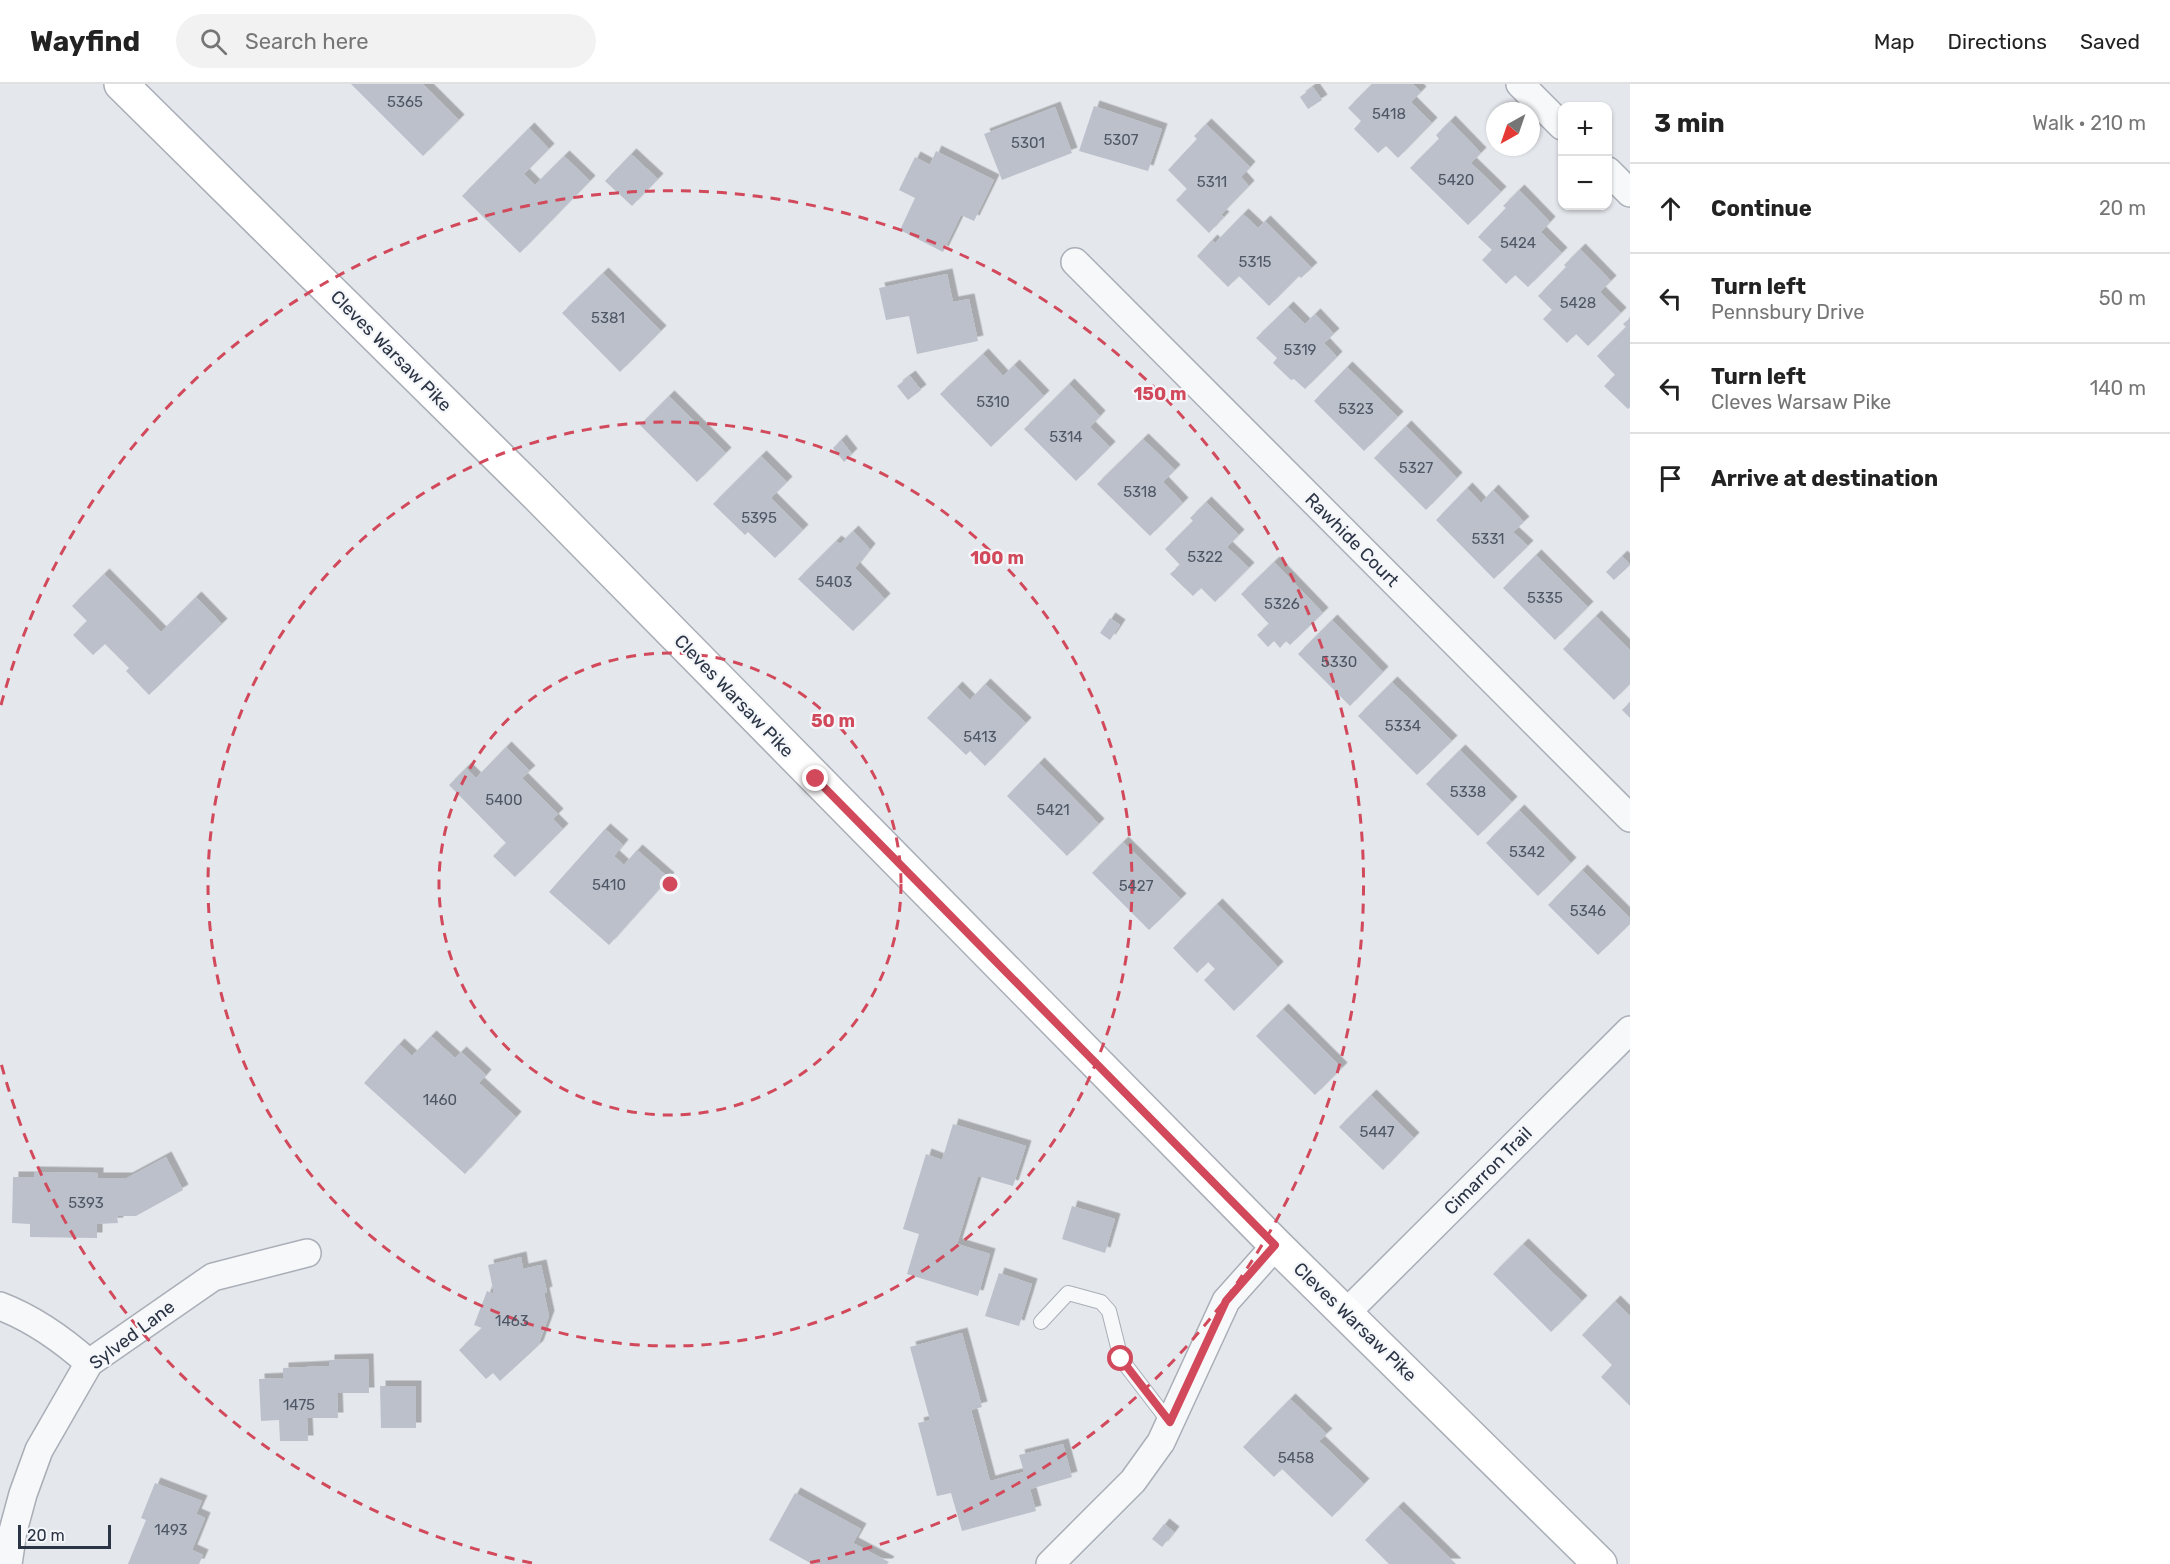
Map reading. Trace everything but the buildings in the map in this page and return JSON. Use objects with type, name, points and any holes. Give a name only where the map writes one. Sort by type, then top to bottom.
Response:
[{"type":"street","name":"Cleves Warsaw Pike","points":[[121,84],[539,497],[1275,1245],[1600,1564]]},
{"type":"street","points":[[1520,84],[1558,121]]},
{"type":"street","points":[[1612,175],[1630,193]]},
{"type":"street","name":"Rawhide Court","points":[[1075,262],[1630,818]]},
{"type":"street","name":"Cimarron Trail","points":[[1346,1313],[1630,1030]]},
{"type":"street","points":[[1050,1564],[1133,1481],[1161,1442],[1226,1301],[1275,1245]]},
{"type":"street","name":"Sylved Lane","points":[[8,1564],[12,1531],[39,1450],[89,1363],[213,1276],[307,1253]]},
{"type":"street","points":[[0,1306],[22,1315],[62,1339],[89,1363]]},
{"type":"lane","points":[[1041,1322],[1068,1293],[1101,1302],[1110,1311],[1121,1359],[1170,1422]]},
{"type":"route","points":[[816,779],[1275,1245],[1226,1301],[1170,1422],[1121,1359]]}]
